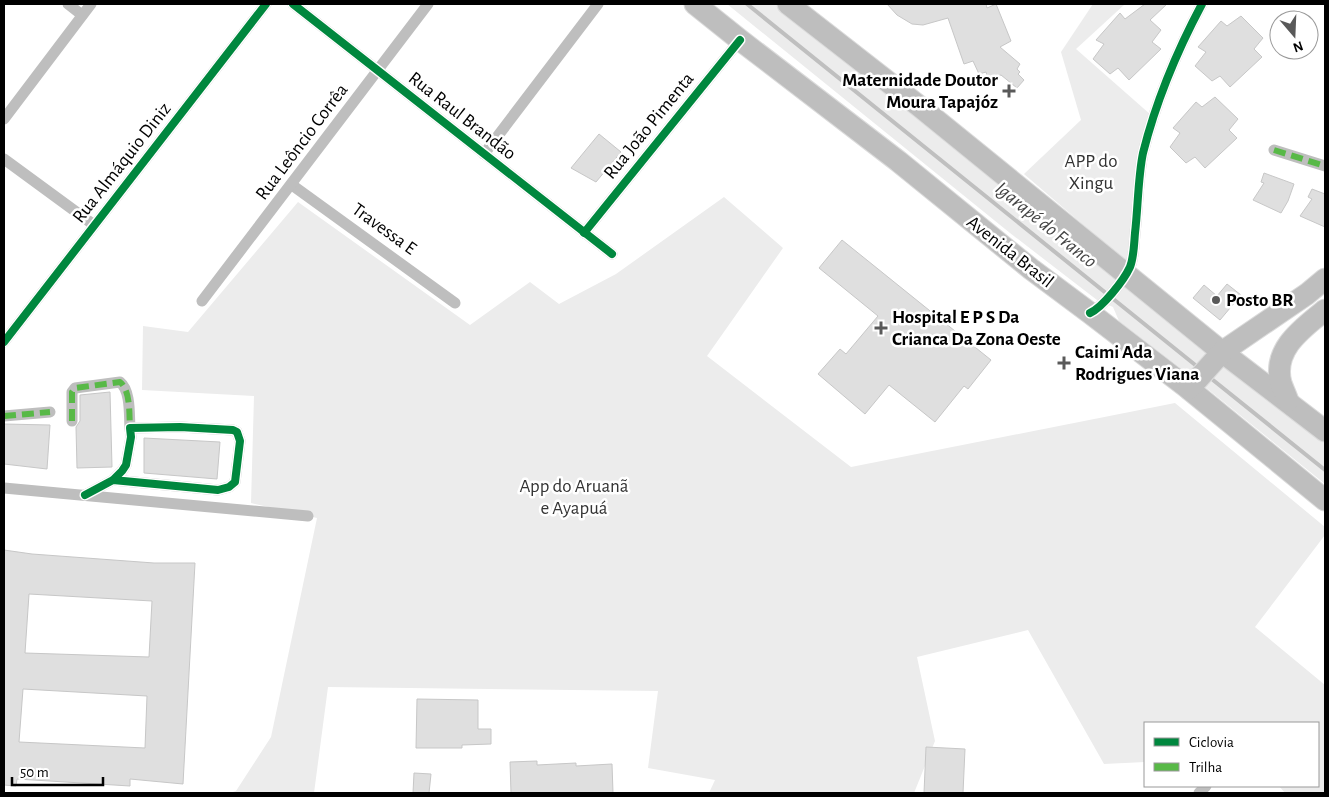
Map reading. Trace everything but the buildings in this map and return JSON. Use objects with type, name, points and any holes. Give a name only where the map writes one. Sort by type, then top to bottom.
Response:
[{"type":"highway","name":"Avenida Brasil","points":[[695,4],[898,161],[1031,269],[1095,309],[1206,369],[1288,401],[1325,430]]},
{"type":"highway","name":"Avenida Brasil","points":[[788,4],[919,106],[1124,277],[1325,500]]},
{"type":"highway","points":[[1206,369],[1325,279]]},
{"type":"highway","points":[[1288,401],[1281,382],[1282,357],[1287,346],[1298,332],[1325,310]]},
{"type":"street","points":[[68,4],[82,14]]},
{"type":"street","points":[[4,118],[91,4]]},
{"type":"street","name":"Rua Almáquio Diniz","points":[[4,342],[266,4]]},
{"type":"street","name":"Rua Raul Brandão","points":[[293,4],[612,254]]},
{"type":"street","name":"Rua Leôncio Corrêa","points":[[202,301],[428,4]]},
{"type":"street","points":[[484,154],[598,4]]},
{"type":"street","points":[[1095,309],[1124,277],[1132,258],[1143,154],[1165,82],[1184,37],[1202,4]]},
{"type":"street","name":"Rua João Pimenta","points":[[584,233],[740,40]]},
{"type":"street","points":[[1274,150],[1325,166]]},
{"type":"street","points":[[4,159],[94,224]]},
{"type":"street","name":"Travessa E","points":[[292,185],[455,303]]},
{"type":"street","points":[[72,422],[72,392],[75,388],[120,382],[125,386],[131,437],[126,465],[113,480],[85,496]]},
{"type":"street","points":[[4,416],[50,412]]},
{"type":"street","points":[[113,480],[218,490],[229,487],[235,482],[240,441],[237,432],[233,430],[180,427],[130,428]]},
{"type":"street","points":[[4,488],[308,516]]},
{"type":"green space","points":[[727,4],[775,4],[1302,424],[1325,443],[1325,484],[1204,386],[1119,321],[1113,307],[1097,300],[1010,233]]},
{"type":"green space","name":"APP do Xingu","points":[[1093,4],[1125,4],[1076,49],[1151,115],[1137,155],[1129,264],[1024,174],[1081,120],[1061,52]]},
{"type":"green space","name":"App do Aruanã e Ayapuá","points":[[724,197],[783,248],[707,356],[851,467],[1175,403],[1325,527],[1325,535],[1255,627],[1325,685],[1325,793],[1285,793],[1280,787],[1319,787],[1319,722],[1144,722],[1144,762],[1104,764],[1028,630],[917,657],[935,741],[914,793],[709,793],[715,780],[648,768],[658,691],[328,687],[314,793],[230,793],[236,791],[271,737],[317,518],[251,503],[254,396],[142,390],[143,326],[188,332],[298,202],[470,325],[530,282],[559,304],[616,274]]},
{"type":"waterway","name":"Igarapé do Franco","points":[[747,4],[1199,368]]},
{"type":"waterway","name":"Igarapé do Franco","points":[[1208,376],[1325,470]]},
{"type":"marked path","points":[[1274,150],[1325,166]]},
{"type":"marked path","points":[[72,421],[72,392],[75,388],[120,382],[124,386],[128,397],[130,428]]},
{"type":"marked path","points":[[4,416],[50,412]]},
{"type":"cycle path","points":[[4,342],[266,4]]},
{"type":"cycle path","points":[[293,4],[612,254]]},
{"type":"cycle path","points":[[1090,313],[1113,293],[1130,267],[1134,250],[1141,162],[1148,134],[1168,77],[1202,4]]},
{"type":"cycle path","points":[[584,233],[740,40]]},
{"type":"cycle path","points":[[85,495],[113,480],[122,471],[126,465],[131,437],[130,428],[180,427],[233,430],[237,432],[240,441],[235,482],[229,487],[218,490],[113,480]]},
{"type":"place","name":"Maternidade Doutor Moura Tapajóz","points":[[1009,91]]},
{"type":"place","name":"Posto BR","points":[[1216,300]]},
{"type":"place","name":"Hospital E P S Da Crianca Da Zona Oeste","points":[[881,328]]},
{"type":"place","name":"Caimi Ada Rodrigues Viana","points":[[1064,363]]}]
